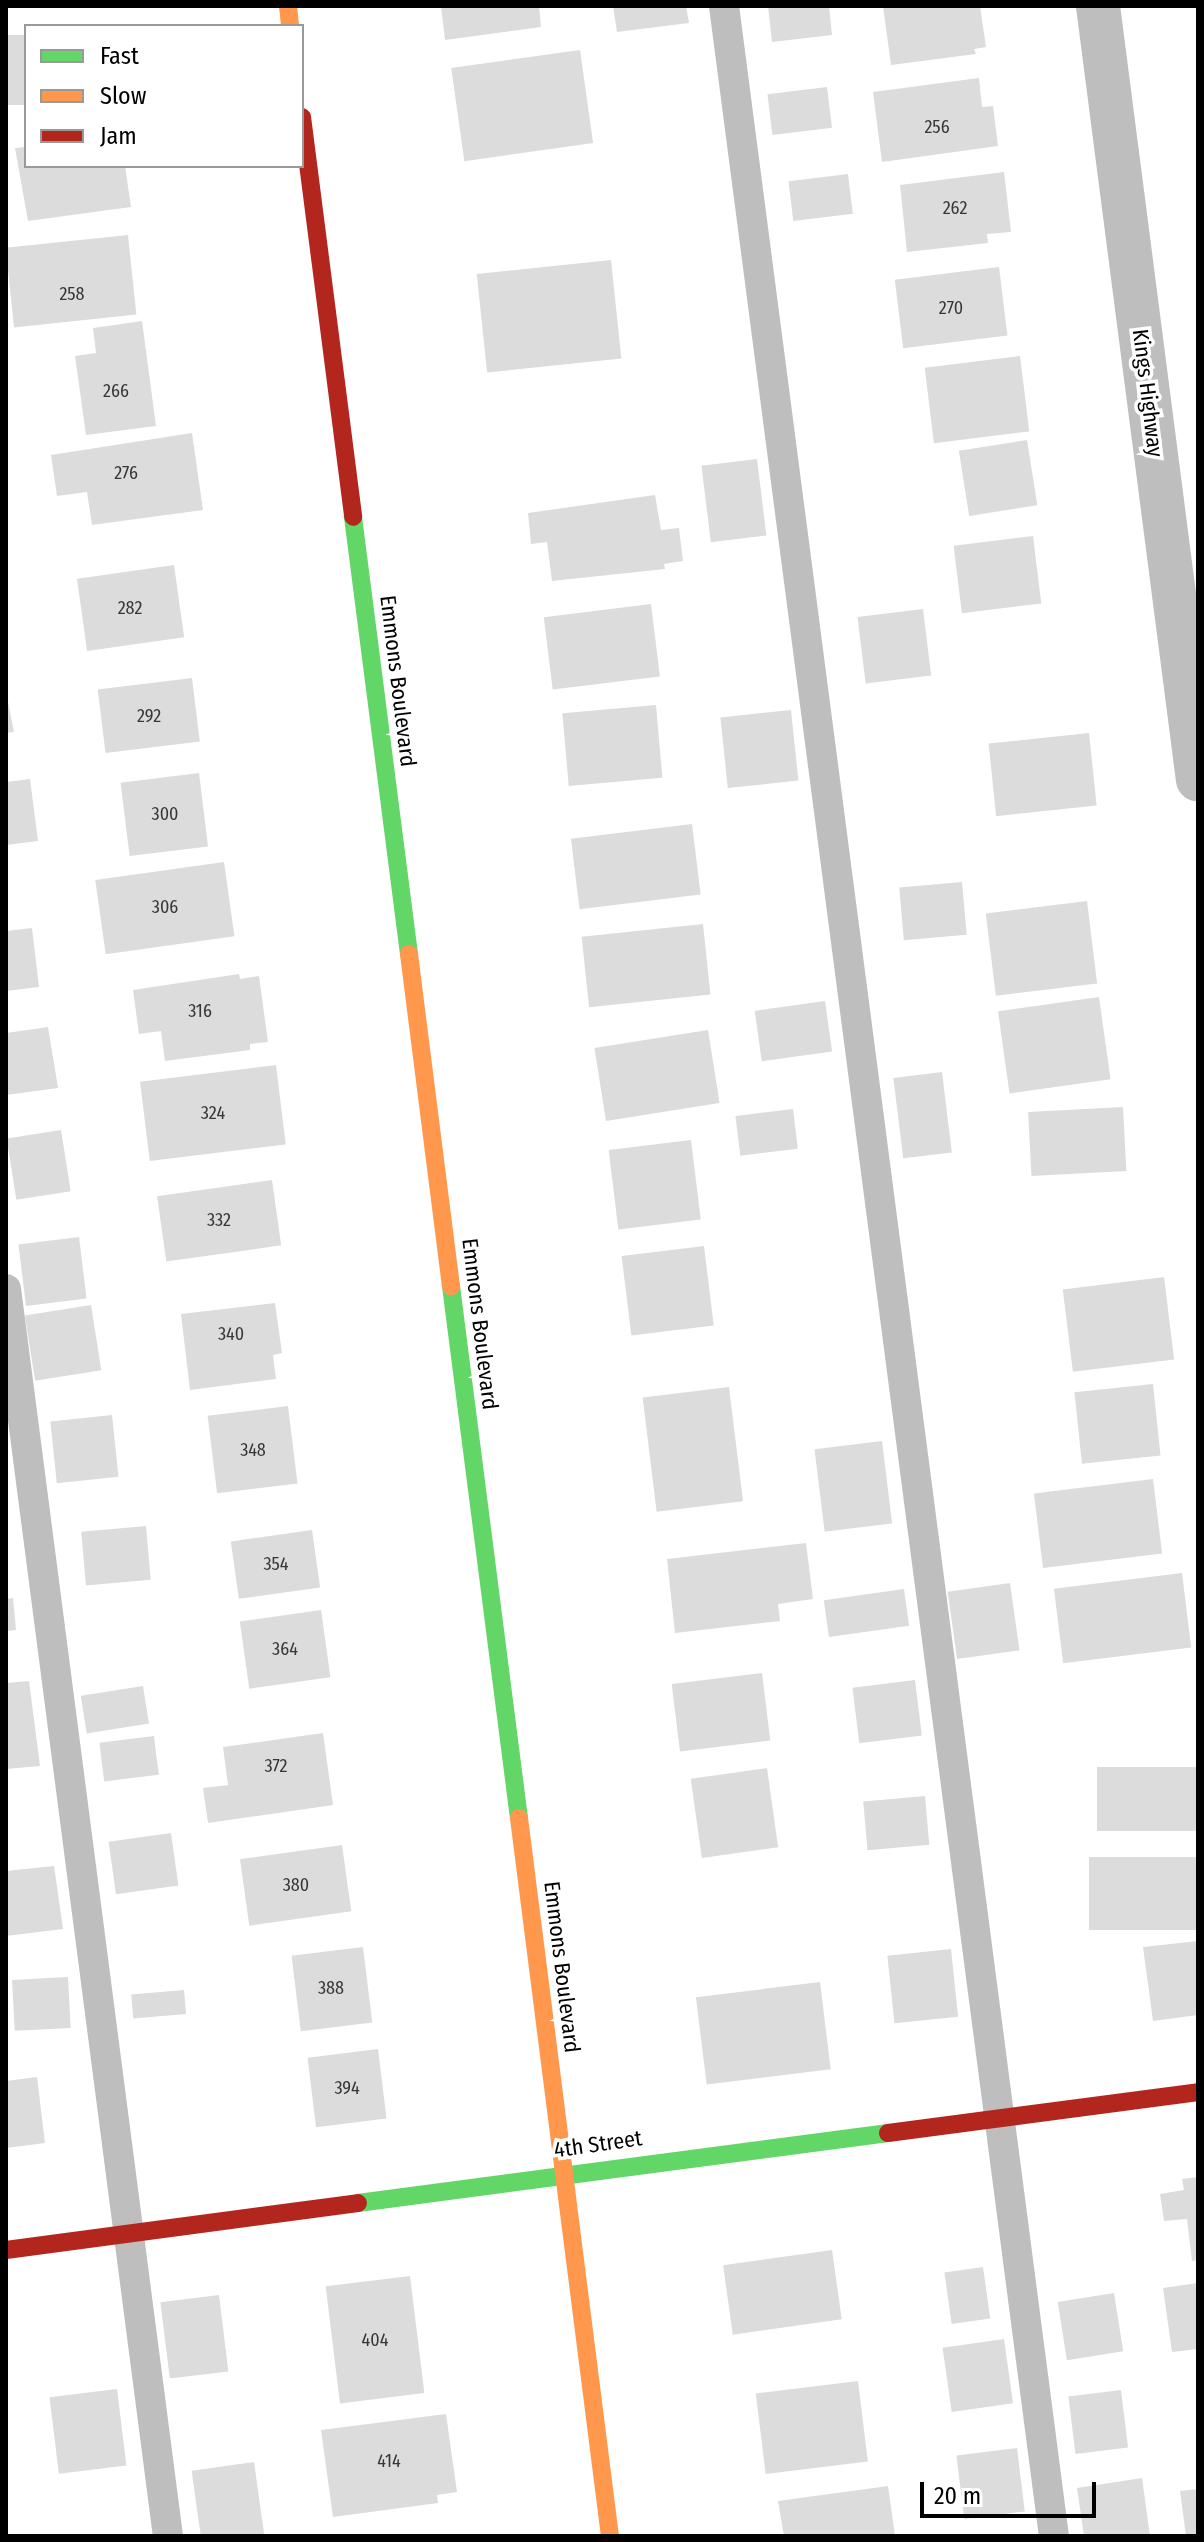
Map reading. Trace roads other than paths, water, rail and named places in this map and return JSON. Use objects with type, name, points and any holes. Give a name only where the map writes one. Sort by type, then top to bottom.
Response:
[{"type":"street","name":"Kings Highway","points":[[1098,6],[1198,780]]},
{"type":"street","name":"Emmons Boulevard","points":[[304,133],[610,2536]]},
{"type":"street","name":"4th Street","points":[[6,2250],[564,2172],[1198,2092]]},
{"type":"lane","points":[[724,6],[1054,2536]]},
{"type":"lane","points":[[6,1289],[168,2536]]}]
